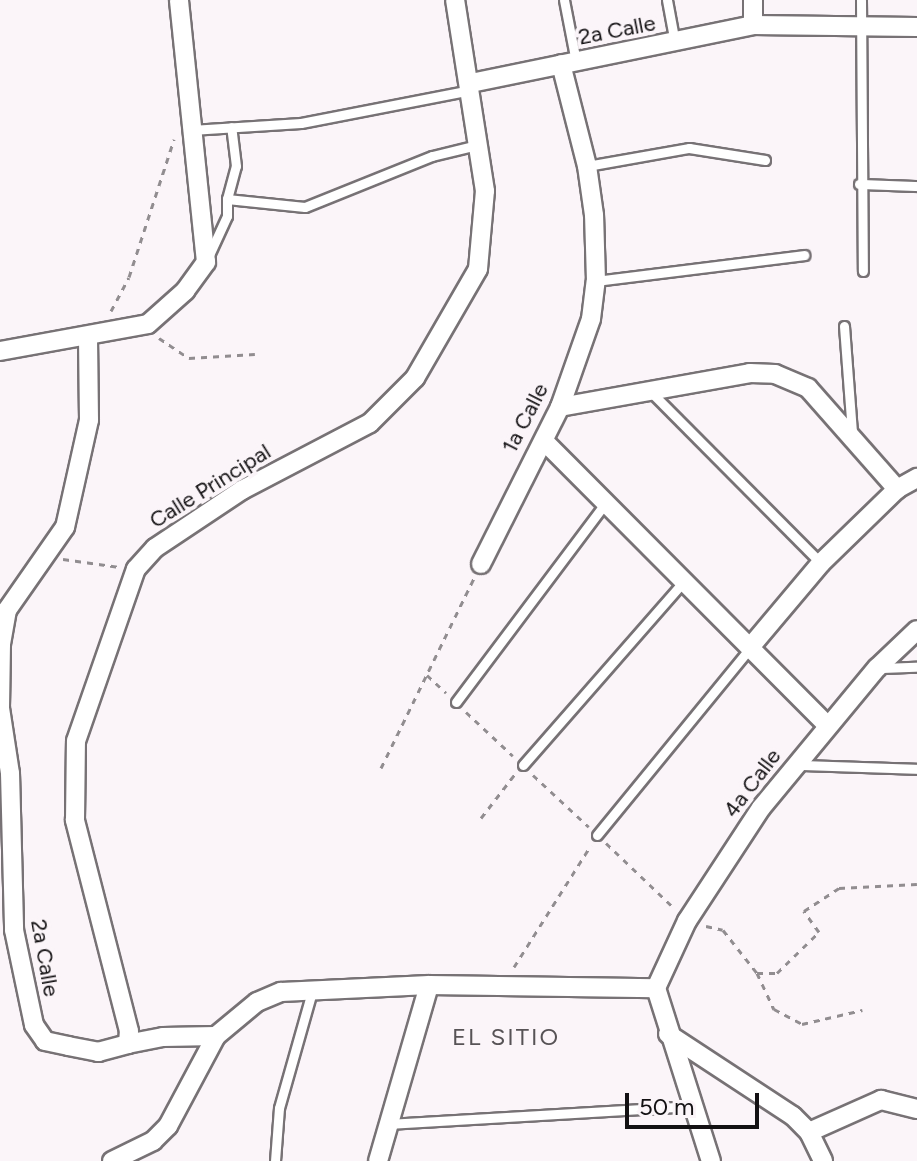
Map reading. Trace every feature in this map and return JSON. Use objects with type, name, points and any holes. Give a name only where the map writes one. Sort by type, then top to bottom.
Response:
[{"type":"street","points":[[0,351],[88,338],[148,324],[185,291],[206,262],[179,0]]},
{"type":"street","name":"Calle Principal","points":[[128,1044],[129,1031],[75,820],[72,789],[76,741],[136,569],[155,548],[242,490],[370,423],[415,378],[478,269],[485,191],[471,86],[455,0]]},
{"type":"street","points":[[753,0],[753,25]]},
{"type":"street","name":"2a Calle","points":[[471,86],[753,25],[917,27]]},
{"type":"street","name":"1a Calle","points":[[481,564],[510,499],[560,407],[583,350],[596,281],[587,166],[568,63]]},
{"type":"street","name":"2a Calle","points":[[88,338],[89,420],[65,527],[48,557],[17,588],[1,644],[19,969],[34,1025],[45,1041],[98,1052],[128,1044]]},
{"type":"street","points":[[560,407],[652,393],[750,373],[775,374],[808,388],[897,489]]},
{"type":"street","points":[[544,441],[752,645],[828,726]]},
{"type":"street","points":[[752,645],[821,563],[897,489],[917,478]]},
{"type":"street","name":"4a Calle","points":[[656,988],[687,921],[796,764],[877,668],[917,630]]},
{"type":"street","points":[[378,1161],[429,985]]},
{"type":"street","points":[[112,1161],[153,1141],[168,1126],[216,1036],[257,1002],[281,992],[313,988],[429,985],[656,988],[668,1034],[711,1161]]},
{"type":"street","points":[[668,1034],[793,1116],[809,1132],[823,1161]]},
{"type":"street","points":[[128,1044],[163,1037],[216,1036]]},
{"type":"street","points":[[809,1132],[881,1100],[917,1109]]},
{"type":"lane","points":[[564,0],[568,63]]},
{"type":"lane","points":[[667,0],[675,43]]},
{"type":"lane","points":[[861,0],[859,184],[863,271]]},
{"type":"lane","points":[[191,130],[325,119],[471,86]]},
{"type":"lane","points":[[206,262],[222,231],[236,166],[231,127]]},
{"type":"lane","points":[[227,199],[305,207],[432,156],[477,145]]},
{"type":"lane","points":[[587,166],[689,148],[765,160]]},
{"type":"lane","points":[[859,184],[917,186]]},
{"type":"lane","points":[[596,281],[804,255]]},
{"type":"lane","points":[[844,326],[852,437]]},
{"type":"lane","points":[[652,393],[821,563]]},
{"type":"lane","points":[[456,702],[606,502]]},
{"type":"lane","points":[[523,765],[685,579]]},
{"type":"lane","points":[[597,835],[752,645]]},
{"type":"lane","points":[[877,668],[917,667]]},
{"type":"lane","points":[[796,764],[917,769]]},
{"type":"lane","points":[[275,1161],[279,1108],[313,988]]},
{"type":"lane","points":[[388,1124],[692,1106]]},
{"type":"path","points":[[88,338],[113,309],[129,277],[153,193],[190,99]]},
{"type":"path","points":[[113,309],[148,324],[157,336],[189,358],[255,354]]},
{"type":"path","points":[[48,557],[136,569]]},
{"type":"path","points":[[381,768],[481,564]]},
{"type":"path","points":[[427,675],[687,921],[723,930],[757,973],[774,1009],[802,1024],[862,1010]]},
{"type":"path","points":[[481,818],[523,765]]},
{"type":"path","points":[[503,986],[597,835]]},
{"type":"path","points":[[757,973],[777,973],[819,932],[804,911],[839,888],[917,884]]},
{"type":"district","name":"EL SITIO","points":[[506,1037]]}]
